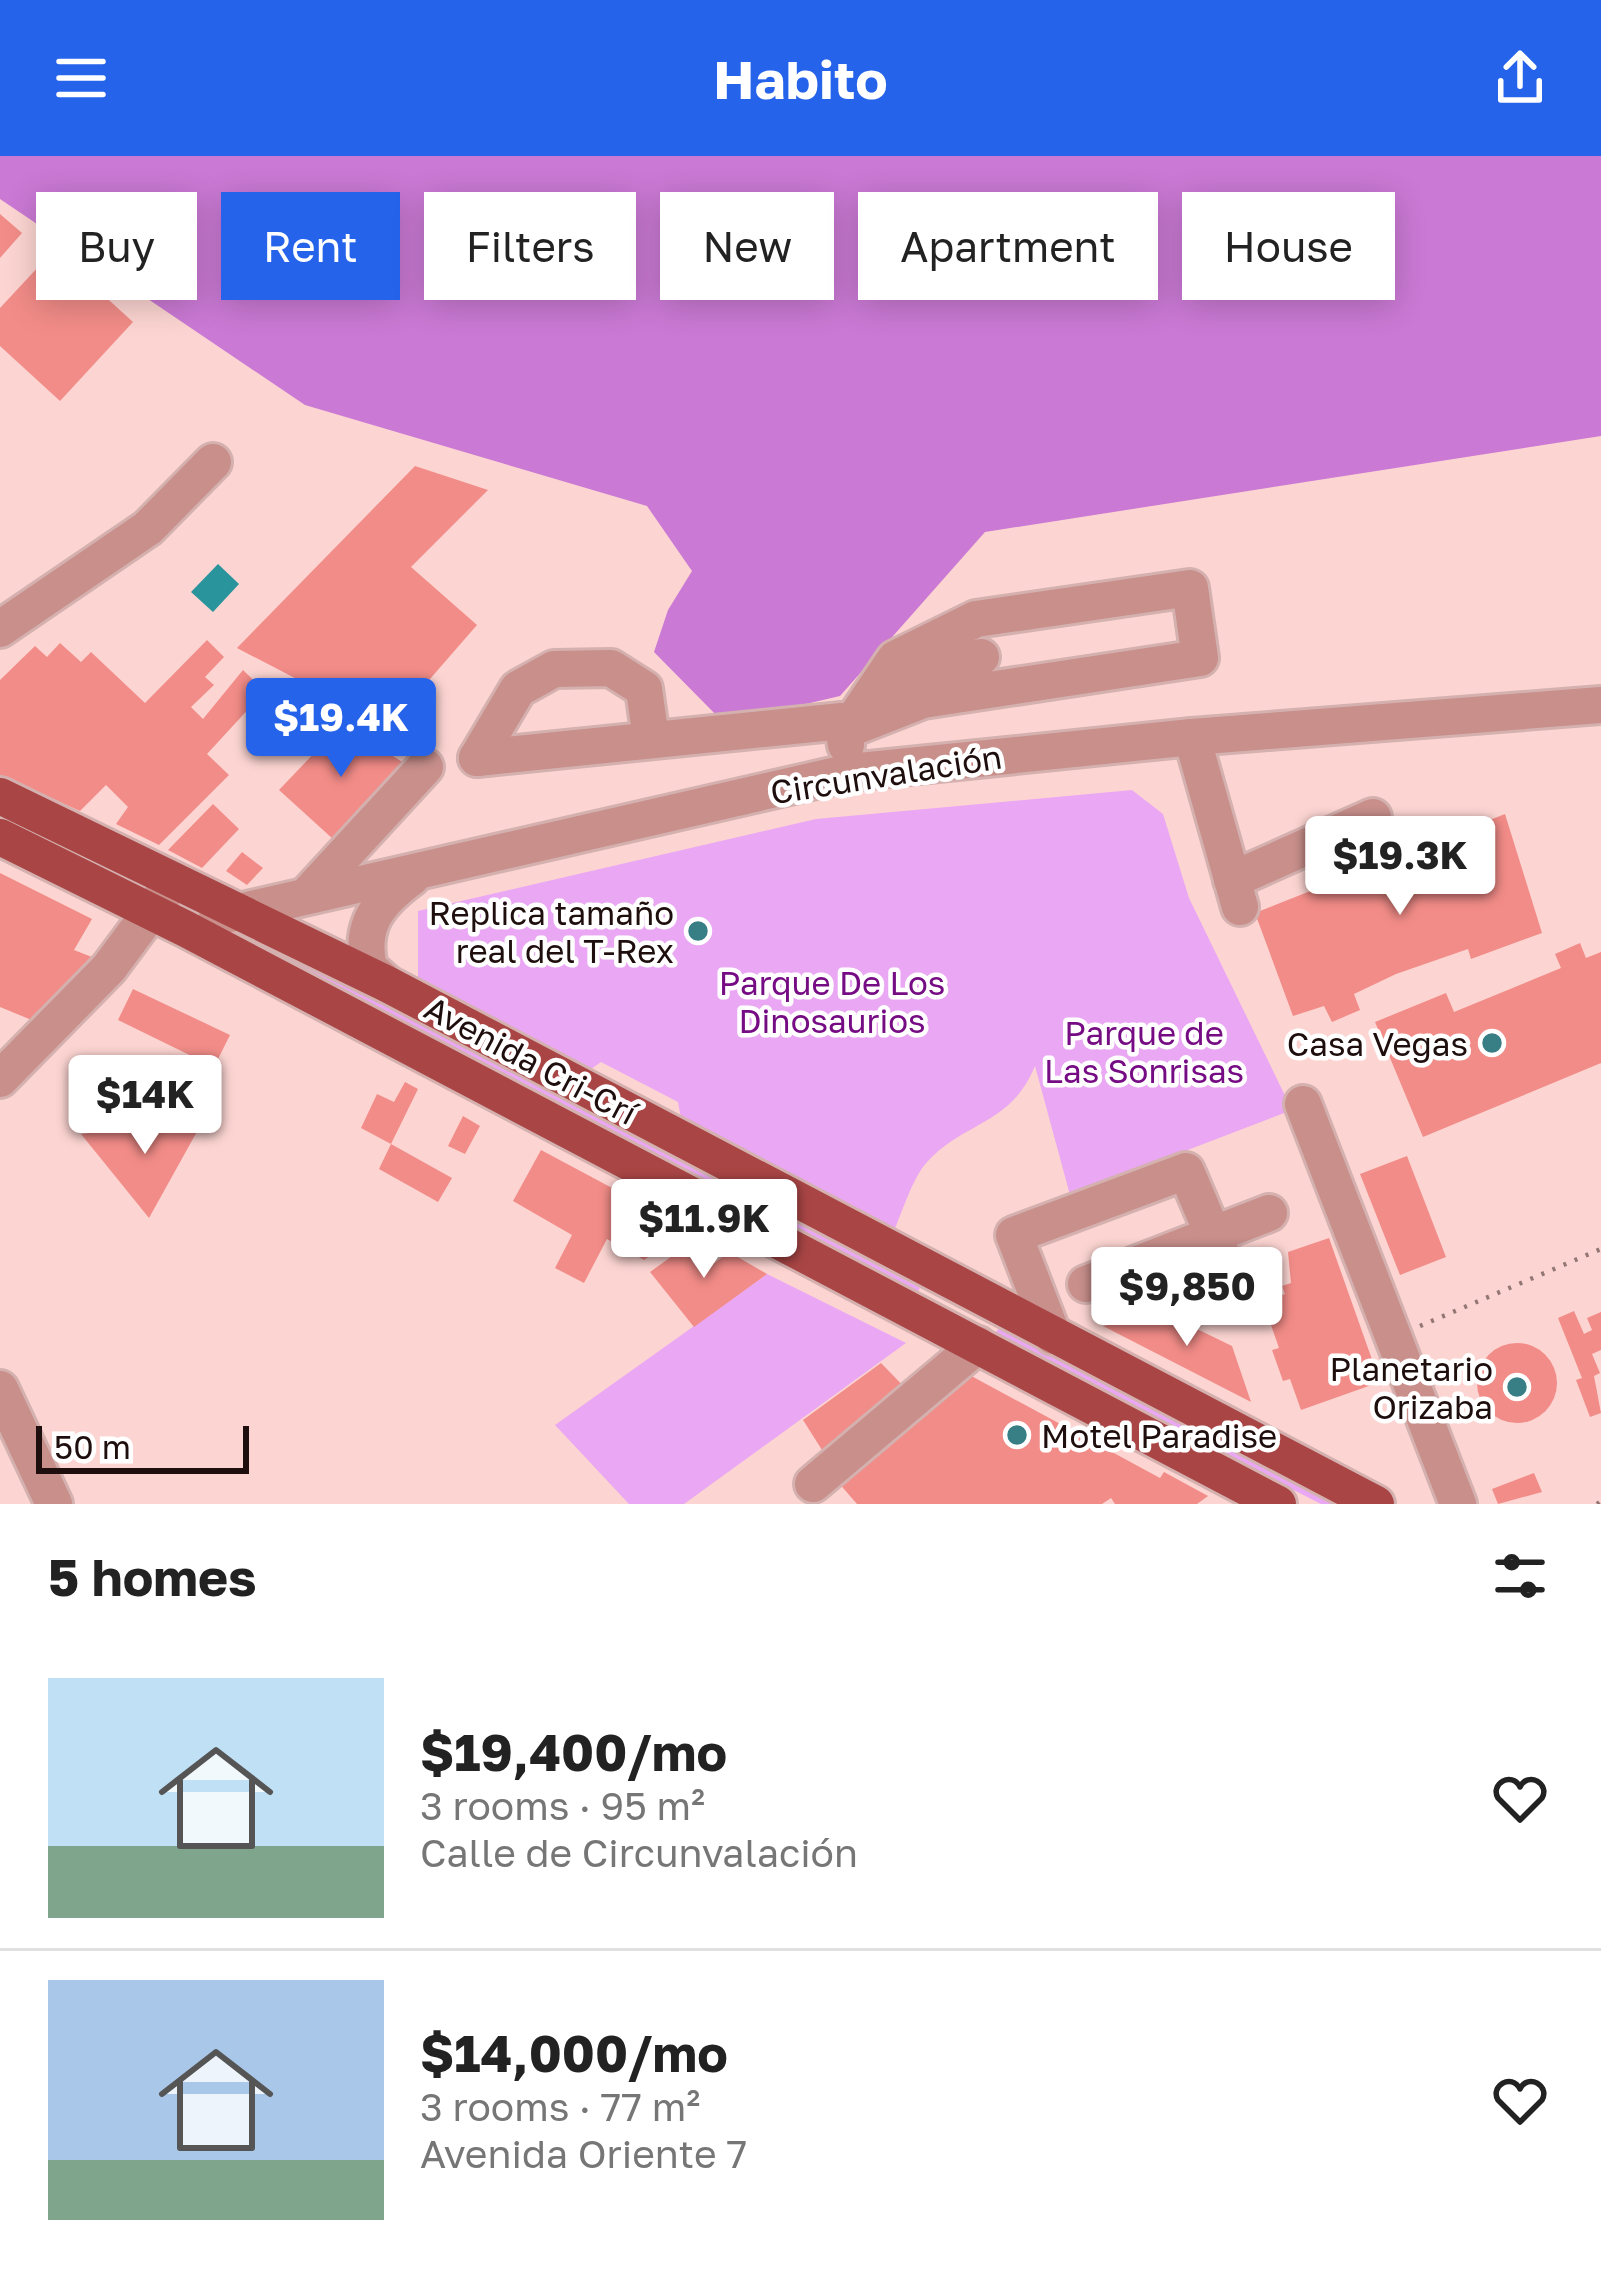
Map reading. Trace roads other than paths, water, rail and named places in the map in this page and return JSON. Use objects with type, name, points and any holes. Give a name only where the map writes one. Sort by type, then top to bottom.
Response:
[{"type":"main road","name":"Avenida Cri-Crí","points":[[0,796],[170,908],[1279,1504]]},
{"type":"main road","name":"Avenida Cri-Crí","points":[[0,837],[170,908],[234,911],[387,984],[1376,1504]]},
{"type":"main road","points":[[935,1322],[956,1286]]},
{"type":"street","points":[[0,629],[148,528],[213,462]]},
{"type":"street","points":[[651,740],[847,724],[923,700],[983,673],[1200,658],[1190,588],[976,619],[895,659],[847,724],[850,772]]},
{"type":"street","points":[[976,619],[983,673]]},
{"type":"street","name":"Circunvalación","points":[[234,911],[850,772],[1192,736],[1601,705]]},
{"type":"street","points":[[1192,736],[1236,894],[1373,817]]},
{"type":"street","points":[[309,893],[424,767]]},
{"type":"street","points":[[387,984],[369,968],[366,933],[380,902],[417,873]]},
{"type":"street","points":[[0,1079],[170,908]]},
{"type":"street","points":[[1303,1104],[1458,1504]]},
{"type":"street","points":[[1052,1336],[1014,1235],[1186,1171],[1231,1277]]},
{"type":"street","points":[[1086,1284],[1269,1213]]},
{"type":"street","points":[[813,1484],[978,1346]]},
{"type":"street","points":[[0,1389],[54,1504]]},
{"type":"water","points":[[218,564],[239,584],[213,612],[191,592]]},
{"type":"place","name":"Replica tamaño real del T-Rex","points":[[698,931]]},
{"type":"place","name":"Casa Vegas","points":[[1492,1043]]},
{"type":"place","name":"Planetario Orizaba","points":[[1517,1387]]},
{"type":"place","name":"Motel Paradise","points":[[1017,1435]]},
{"type":"park label","name":"Parque De Los Dinosaurios","points":[[832,1001]]},
{"type":"park label","name":"Parque de Las Sonrisas","points":[[1144,1051]]}]
